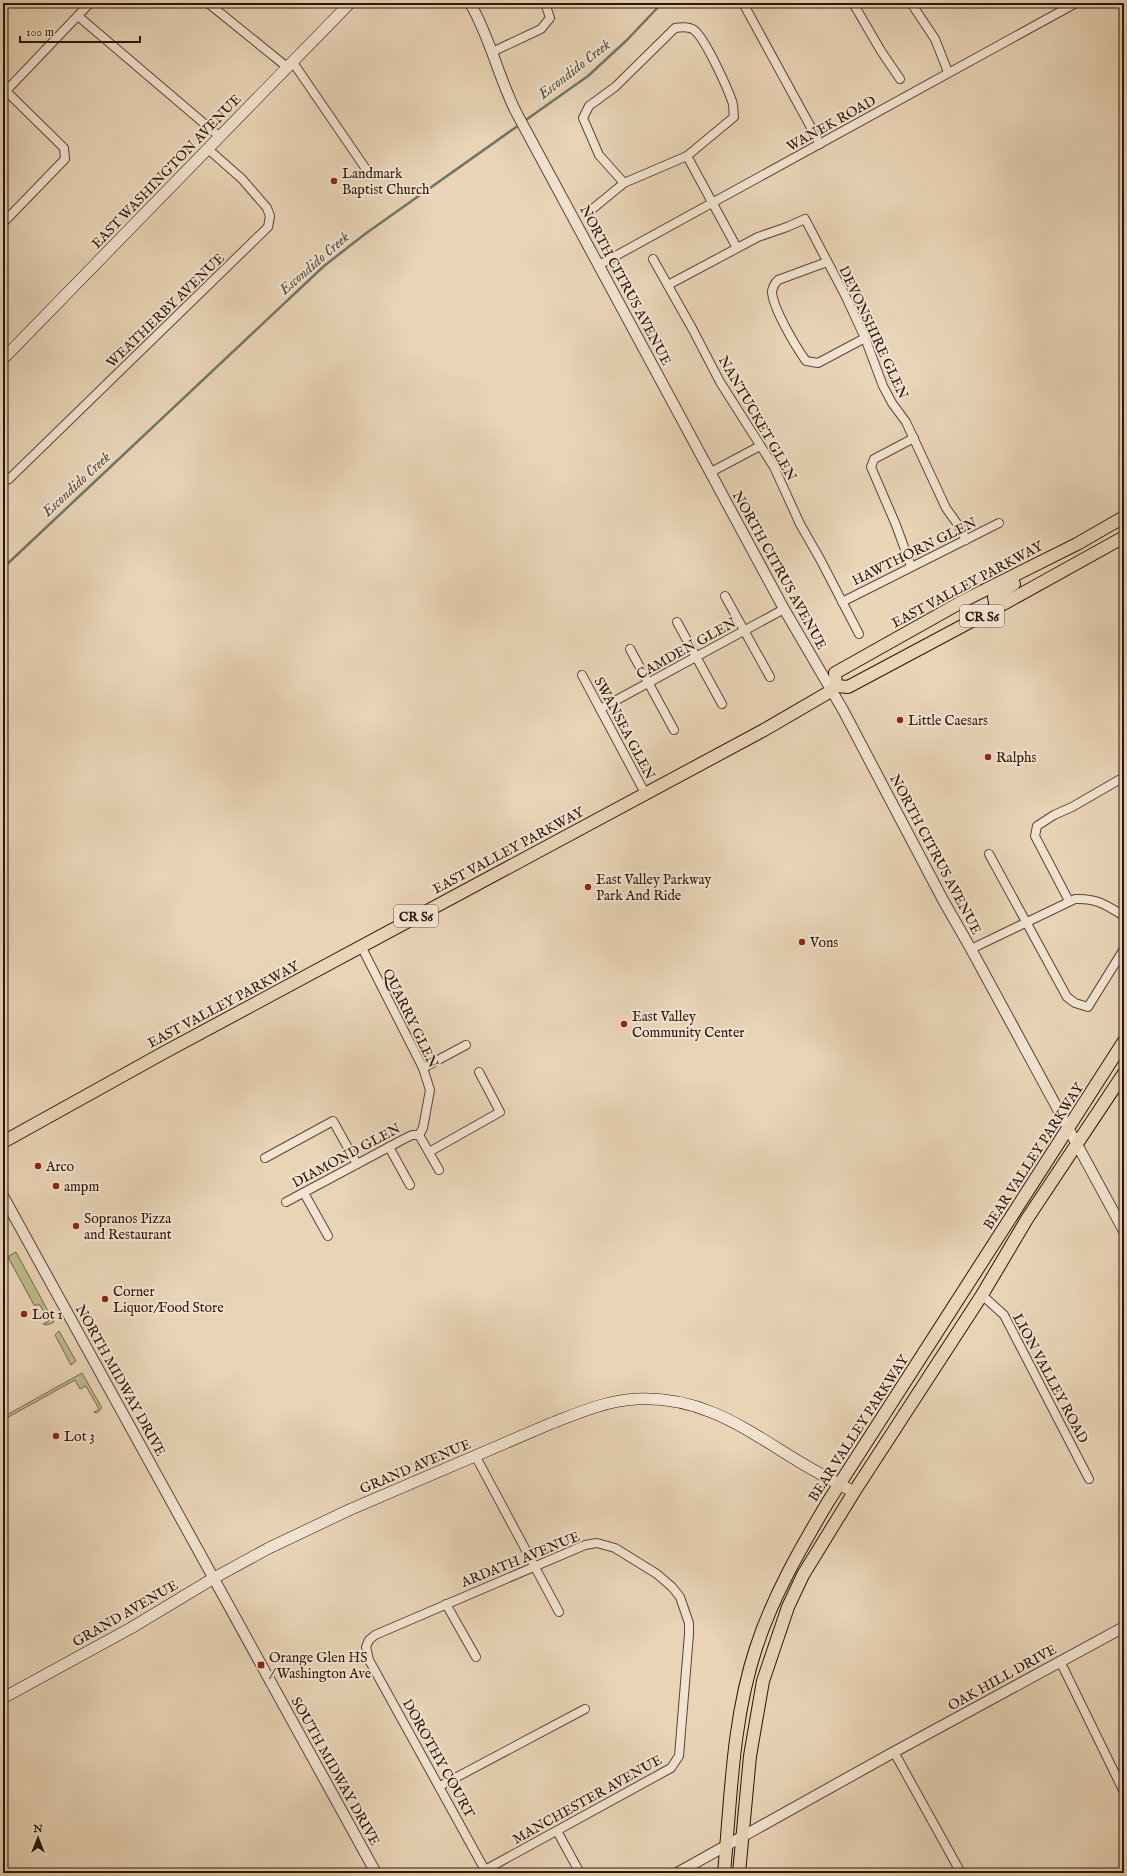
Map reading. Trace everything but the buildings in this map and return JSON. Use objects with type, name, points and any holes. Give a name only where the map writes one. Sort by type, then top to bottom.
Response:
[{"type":"main road","name":"EAST WASHINGTON AVENUE","points":[[3,359],[350,3]]},
{"type":"main road","name":"EAST VALLEY PARKWAY","points":[[834,689],[835,673],[965,600],[1030,568],[1124,517]]},
{"type":"main road","name":"EAST VALLEY PARKWAY","points":[[3,1142],[361,946],[764,730],[834,689],[848,687],[996,608],[1124,537]]},
{"type":"main road","points":[[996,608],[994,597],[1023,579],[1030,568]]},
{"type":"main road","name":"BEAR VALLEY PARKWAY","points":[[724,1873],[737,1730],[742,1703],[756,1649],[785,1576],[840,1484],[1124,1041]]},
{"type":"main road","points":[[739,1873],[750,1756],[763,1681],[773,1646],[788,1607],[803,1575],[854,1492],[982,1295],[1027,1219],[1124,1074]]},
{"type":"main road","name":"GRAND AVENUE","points":[[3,1698],[131,1628],[214,1578],[269,1548],[339,1515],[576,1414],[619,1401],[651,1399],[672,1401],[693,1405],[721,1415],[854,1492]]},
{"type":"street","points":[[3,223],[65,158],[64,148],[4,92],[90,3]]},
{"type":"street","name":"NORTH CITRUS AVENUE","points":[[470,3],[479,18],[502,83],[516,112],[784,609],[834,689],[843,710],[943,900],[1124,1231]]},
{"type":"street","points":[[492,52],[541,29],[550,18],[545,3]]},
{"type":"street","points":[[743,3],[820,144]]},
{"type":"street","points":[[853,3],[880,51],[900,79]]},
{"type":"street","points":[[910,3],[935,39],[948,72]]},
{"type":"street","name":"WANEK ROAD","points":[[599,266],[948,72],[1076,3]]},
{"type":"street","points":[[213,4],[289,64],[368,172]]},
{"type":"street","points":[[78,16],[220,137]]},
{"type":"street","points":[[590,211],[624,183],[687,156],[734,117],[733,102],[717,67],[699,35],[693,28],[676,28],[616,87],[589,106],[583,118],[599,155],[607,166],[624,183]]},
{"type":"street","name":"WEATHERBY AVENUE","points":[[3,481],[9,479],[15,474],[268,227],[270,216],[267,208],[242,179],[208,149]]},
{"type":"street","points":[[668,285],[737,248],[687,156]]},
{"type":"street","name":"DEVONSHIRE GLEN","points":[[737,248],[758,237],[805,219],[845,295],[865,338],[883,386],[906,422],[946,508],[961,529],[966,540]]},
{"type":"street","name":"NANTUCKET GLEN","points":[[653,259],[720,382],[774,467],[800,524],[859,634]]},
{"type":"street","points":[[827,262],[778,280],[774,284],[772,289],[773,299],[785,326],[806,361],[814,364],[865,338]]},
{"type":"street","points":[[911,566],[871,467],[874,459],[914,438]]},
{"type":"street","points":[[711,472],[760,446]]},
{"type":"street","name":"HAWTHORN GLEN","points":[[842,602],[999,523]]},
{"type":"street","points":[[726,596],[770,677]]},
{"type":"street","name":"CAMDEN GLEN","points":[[600,710],[784,609]]},
{"type":"street","points":[[677,622],[722,704]]},
{"type":"street","points":[[630,649],[674,730]]},
{"type":"street","name":"SWANSEA GLEN","points":[[582,675],[645,793]]},
{"type":"street","points":[[1069,901],[1035,836],[1037,826],[1054,815],[1072,807],[1124,777]]},
{"type":"street","points":[[989,854],[1067,997],[1075,1003],[1088,1007],[1124,949]]},
{"type":"street","points":[[971,949],[1075,899],[1089,898],[1102,902],[1124,916]]},
{"type":"street","name":"QUARRY GLEN","points":[[361,946],[423,1068],[430,1090],[423,1128],[419,1135]]},
{"type":"street","points":[[423,1068],[466,1045]]},
{"type":"street","points":[[429,1152],[500,1112],[479,1072]]},
{"type":"street","points":[[265,1158],[332,1121],[357,1164]]},
{"type":"street","name":"DIAMOND GLEN","points":[[286,1202],[412,1135],[419,1135]]},
{"type":"street","points":[[419,1135],[439,1170]]},
{"type":"street","points":[[389,1147],[410,1185]]},
{"type":"street","points":[[304,1193],[328,1236]]},
{"type":"street","name":"NORTH MIDWAY DRIVE","points":[[3,1196],[214,1578]]},
{"type":"street","name":"LION VALLEY ROAD","points":[[982,1295],[1004,1315],[1089,1479]]},
{"type":"street","points":[[476,1457],[559,1612]]},
{"type":"street","name":"ARDATH AVENUE","points":[[369,1660],[366,1647],[369,1640],[375,1635],[534,1566],[586,1545],[598,1543],[616,1548],[657,1574],[672,1587],[680,1597],[689,1623],[689,1634]]},
{"type":"street","name":"SOUTH MIDWAY DRIVE","points":[[214,1578],[376,1873]]},
{"type":"street","points":[[446,1604],[476,1657]]},
{"type":"street","name":"OAK HILL DRIVE","points":[[677,1873],[894,1752],[1124,1627]]},
{"type":"street","name":"MANCHESTER AVENUE","points":[[482,1871],[671,1768],[679,1756],[689,1634]]},
{"type":"street","name":"DOROTHY COURT","points":[[369,1660],[440,1786],[482,1871]]},
{"type":"street","points":[[1060,1661],[1124,1792]]},
{"type":"street","points":[[440,1786],[585,1709]]},
{"type":"street","points":[[894,1752],[961,1873]]},
{"type":"street","points":[[557,1831],[580,1873]]},
{"type":"green space","points":[[16,1252],[54,1322],[47,1325],[43,1324],[49,1321],[40,1305],[34,1305],[9,1259],[9,1256]]},
{"type":"green space","points":[[59,1331],[76,1361],[71,1365],[55,1335]]},
{"type":"green space","points":[[82,1373],[102,1408],[97,1413],[94,1412],[99,1409],[86,1386],[80,1389],[75,1380],[3,1420],[3,1417]]},
{"type":"waterway","name":"Escondido Creek","points":[[523,122],[588,76],[627,40],[662,3]]},
{"type":"waterway","name":"Escondido Creek","points":[[3,568],[324,266],[365,234],[519,125]]},
{"type":"place","name":"Landmark Baptist Church","points":[[334,181]]},
{"type":"place","name":"Little Caesars","points":[[900,720]]},
{"type":"place","name":"Ralphs","points":[[988,757]]},
{"type":"place","name":"East Valley Parkway Park And Ride","points":[[588,887]]},
{"type":"place","name":"Vons","points":[[802,942]]},
{"type":"place","name":"East Valley Community Center","points":[[624,1024]]},
{"type":"place","name":"Arco","points":[[38,1166]]},
{"type":"place","name":"ampm","points":[[56,1186]]},
{"type":"place","name":"Sopranos Pizza and Restaurant","points":[[76,1226]]},
{"type":"place","name":"Corner Liquor/Food Store","points":[[105,1299]]},
{"type":"place","name":"Lot 1","points":[[24,1314]]},
{"type":"place","name":"Lot 3","points":[[56,1436]]},
{"type":"place","name":"Orange Glen HS / Washington Ave","points":[[261,1665]]}]
